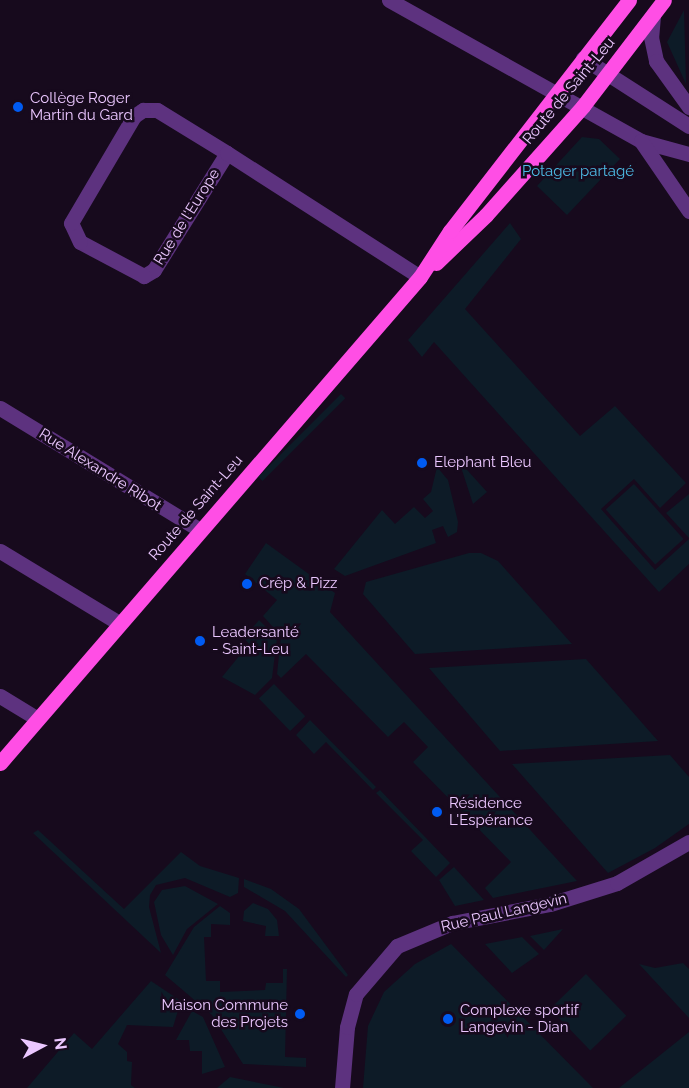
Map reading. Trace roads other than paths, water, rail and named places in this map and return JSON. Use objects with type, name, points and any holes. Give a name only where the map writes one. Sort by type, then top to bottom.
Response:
[{"type":"main road","name":"Route de Saint-Leu","points":[[420,277],[456,223],[629,0]]},
{"type":"main road","name":"Route de Saint-Leu","points":[[0,764],[420,277],[486,215],[583,106],[664,0]]},
{"type":"street","points":[[389,0],[555,93],[583,106],[641,141],[686,151]]},
{"type":"street","points":[[653,16],[651,37],[656,61],[689,107]]},
{"type":"street","points":[[583,58],[689,126]]},
{"type":"street","name":"Rue de l'Europe","points":[[227,153],[154,270],[148,275],[137,275],[80,242],[73,233],[74,214],[139,112],[157,110],[227,153],[420,277]]},
{"type":"street","points":[[641,141],[689,211]]},
{"type":"street","points":[[669,183],[672,162],[686,151]]},
{"type":"street","name":"Rue Alexandre Ribot","points":[[0,408],[200,530]]},
{"type":"street","points":[[0,551],[120,623]]},
{"type":"street","points":[[0,696],[38,719]]},
{"type":"street","name":"Rue Paul Langevin","points":[[342,1088],[352,1003],[365,981],[397,946],[452,923],[550,904],[606,887],[689,842]]},
{"type":"place","name":"Collège Roger Martin du Gard","points":[[18,107]]},
{"type":"place","name":"Elephant Bleu","points":[[422,463]]},
{"type":"place","name":"Crêp & Pizz","points":[[247,584]]},
{"type":"place","name":"Leadersanté - Saint-Leu","points":[[200,641]]},
{"type":"place","name":"Résidence L'Espérance","points":[[437,812]]},
{"type":"place","name":"Maison Commune des Projets","points":[[300,1014]]},
{"type":"place","name":"Complexe sportif Langevin - Dian","points":[[448,1019]]},
{"type":"park label","name":"Potager partagé","points":[[578,172]]}]
